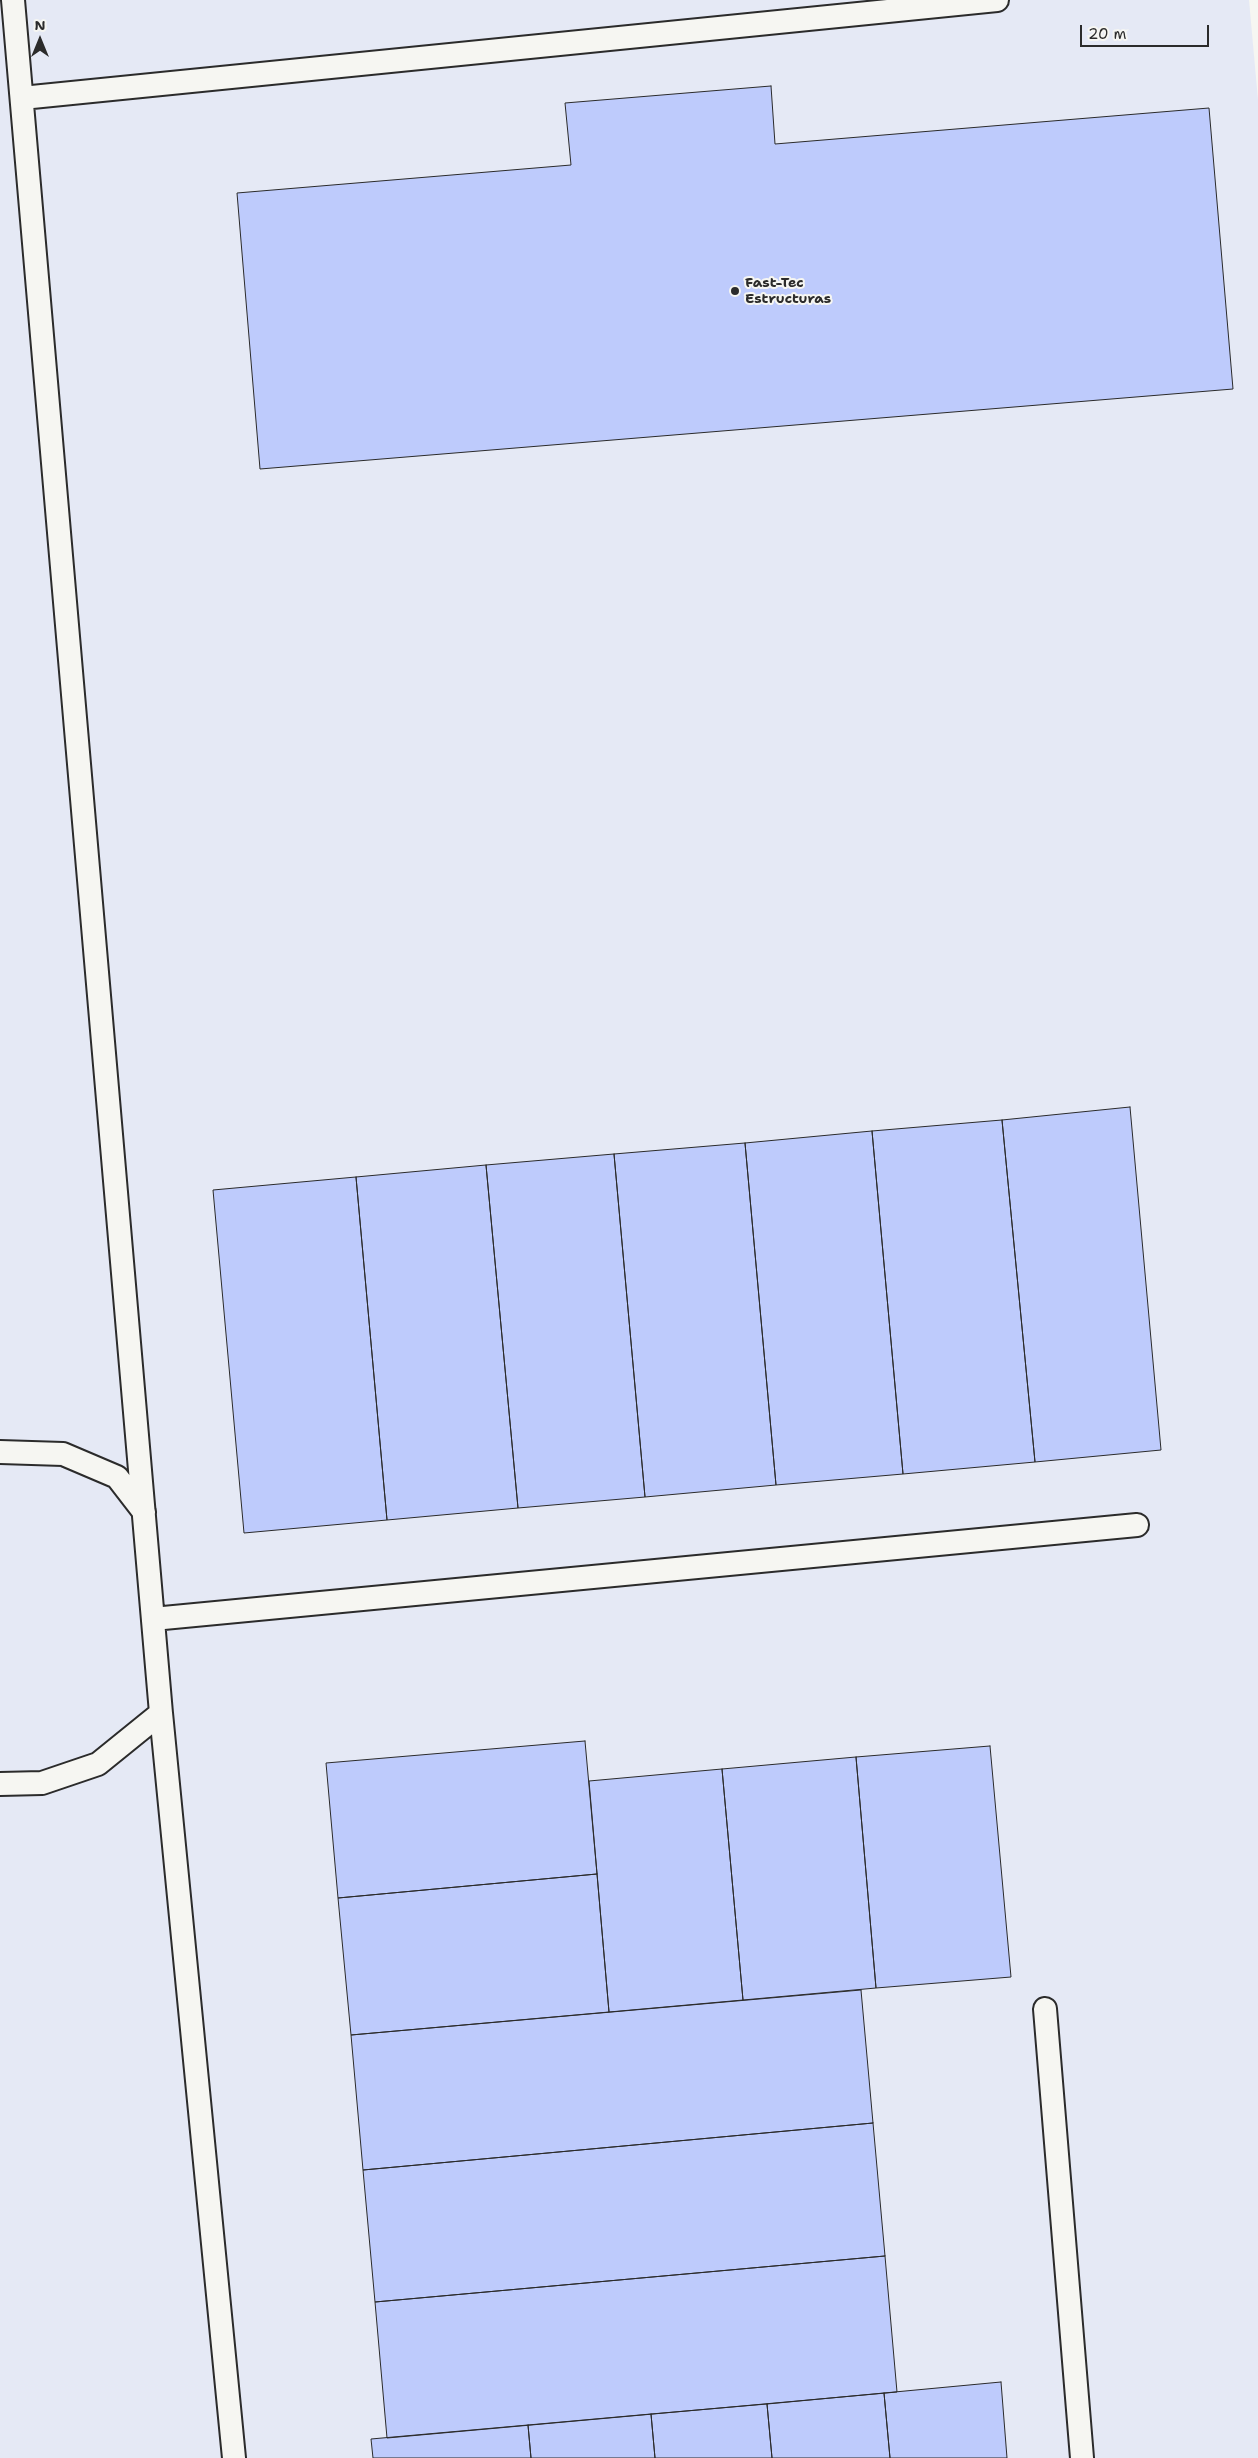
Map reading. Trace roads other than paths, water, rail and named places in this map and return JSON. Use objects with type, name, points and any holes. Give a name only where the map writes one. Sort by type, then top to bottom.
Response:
[{"type":"lane","points":[[14,0],[161,1713],[234,2458]]},
{"type":"lane","points":[[22,98],[997,0]]},
{"type":"lane","points":[[0,1452],[63,1454],[117,1476],[144,1512]]},
{"type":"lane","points":[[153,1619],[1137,1525]]},
{"type":"lane","points":[[0,1784],[42,1784],[98,1764],[161,1713]]},
{"type":"lane","points":[[1045,2009],[1082,2458]]},
{"type":"place","name":"Fast-Tec Estructuras","points":[[735,291]]}]
